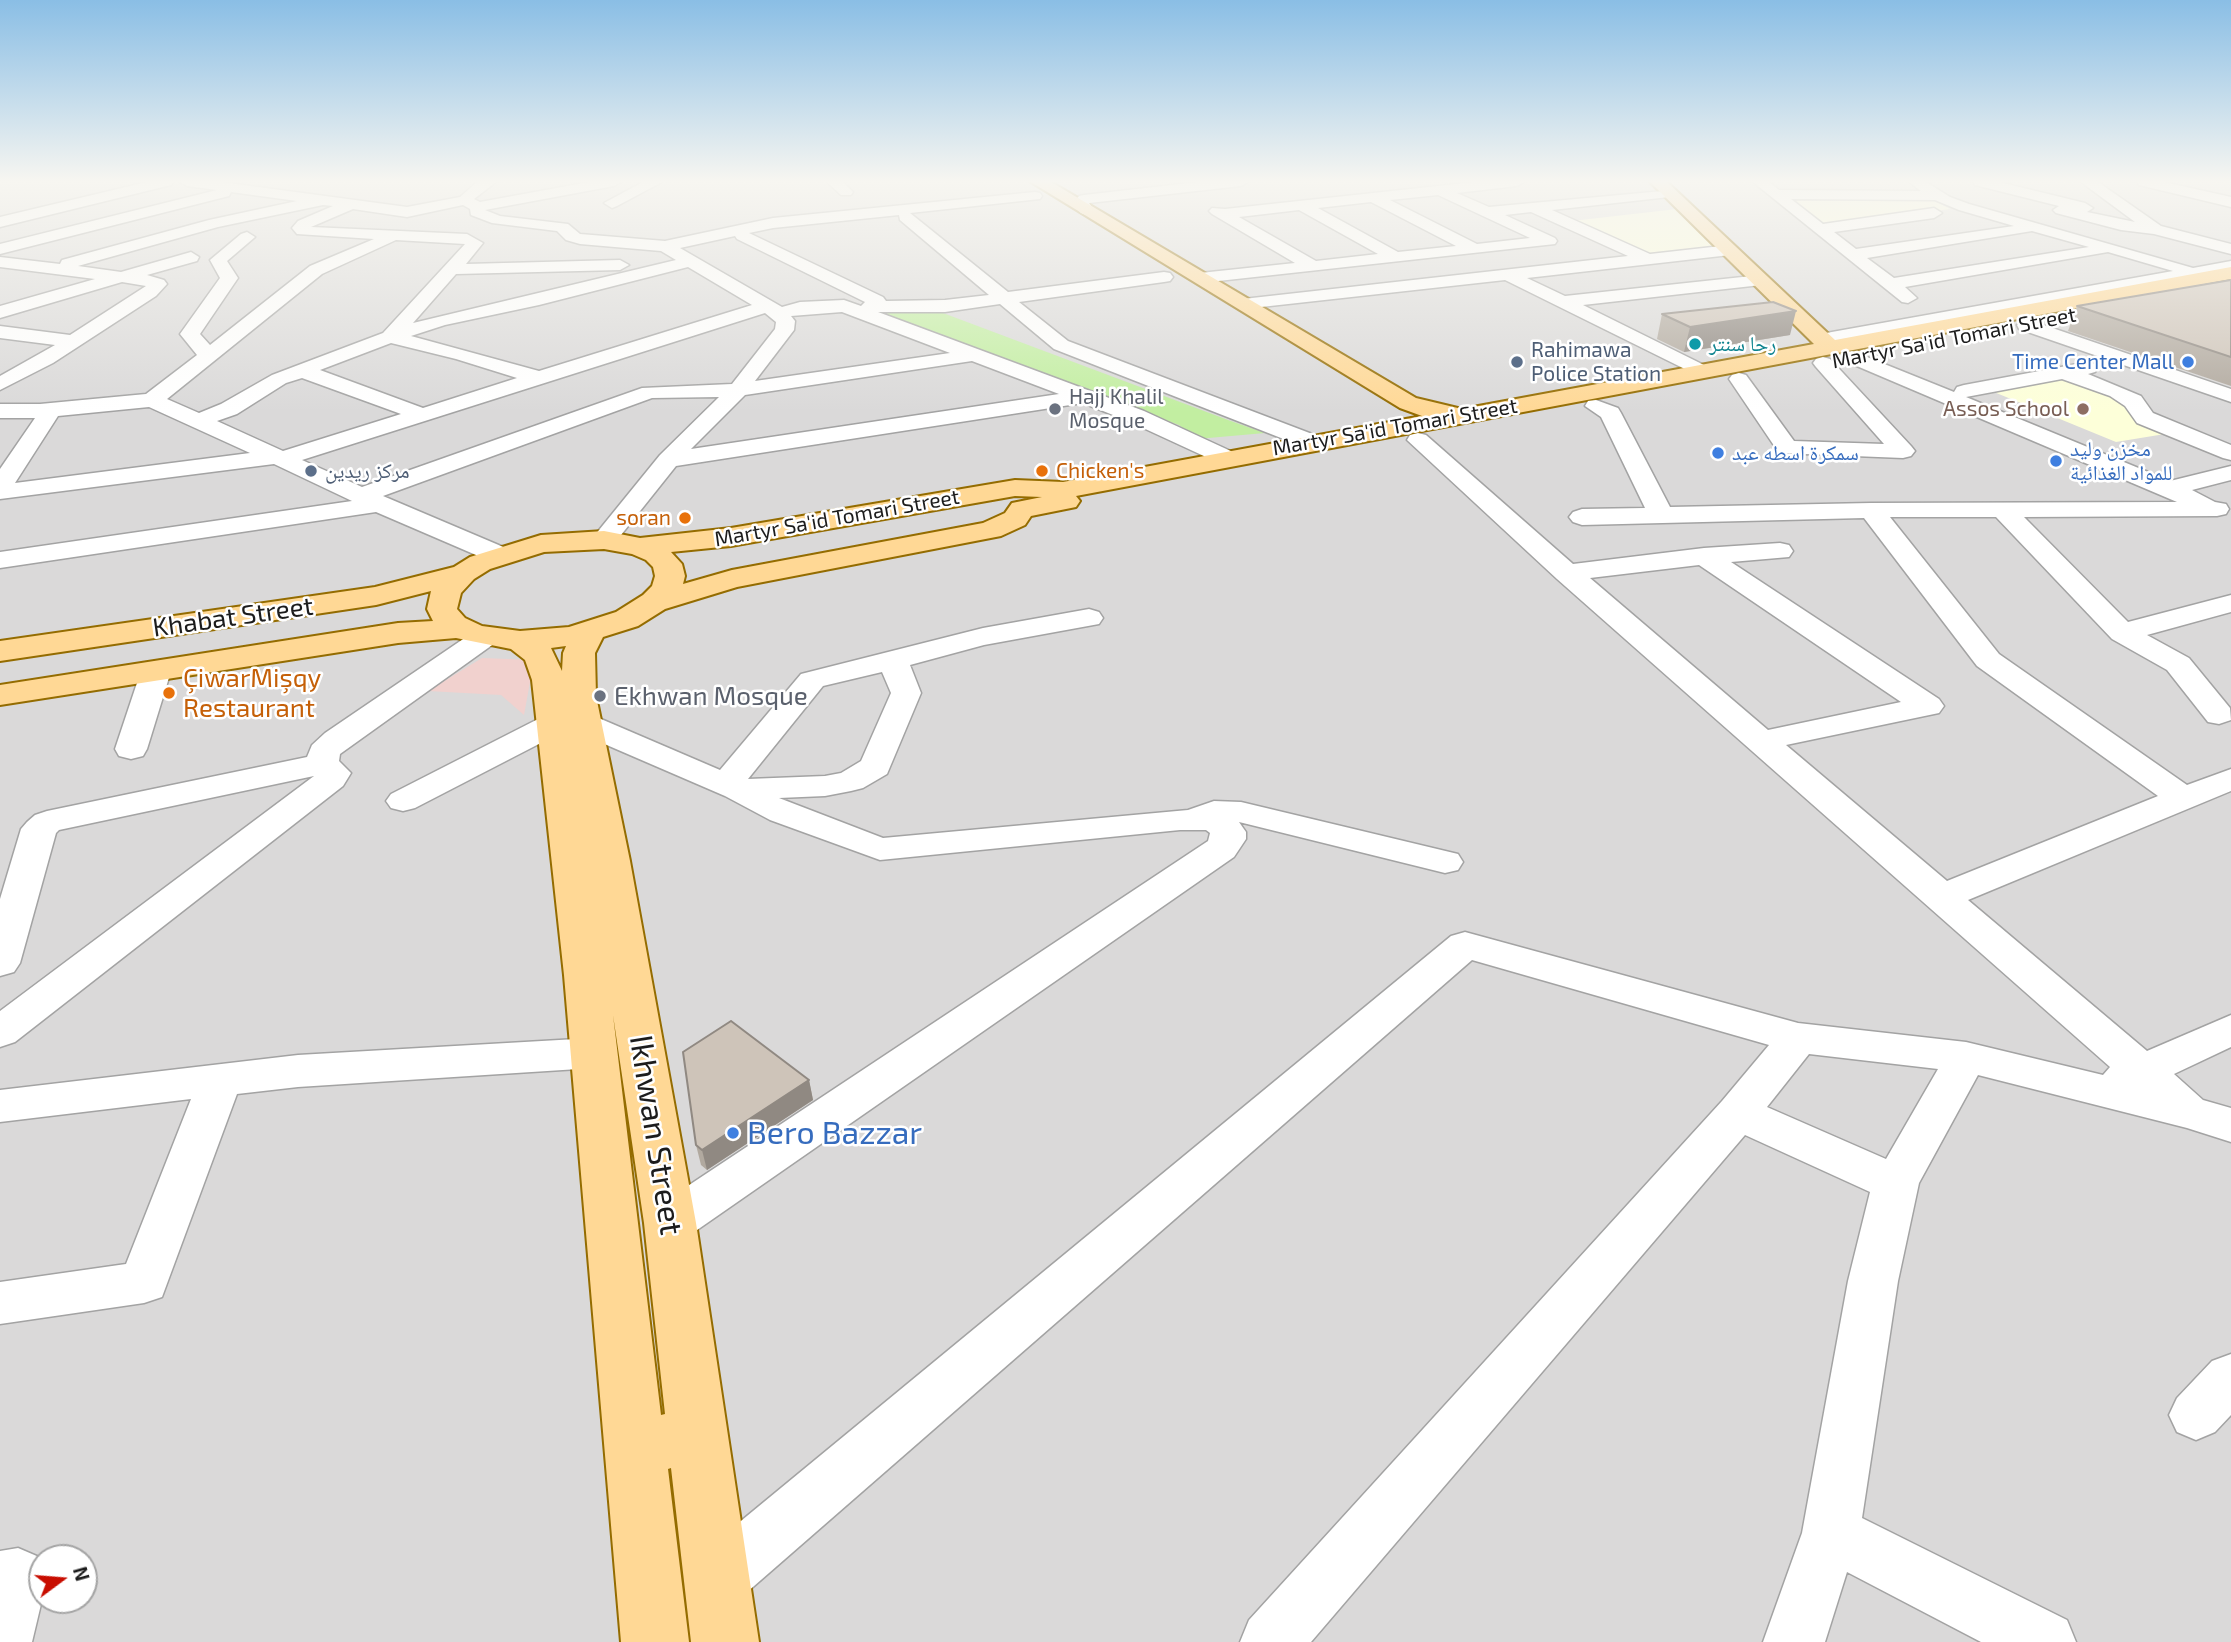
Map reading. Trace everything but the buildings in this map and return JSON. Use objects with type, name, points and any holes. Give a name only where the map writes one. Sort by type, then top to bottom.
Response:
[{"type":"main road","points":[[1135,259],[1283,351],[1308,355]]},
{"type":"main road","points":[[1167,259],[1243,304],[1308,355],[1415,406],[1449,413],[1480,412]]},
{"type":"main road","points":[[1739,259],[1796,314],[1852,355]]},
{"type":"main road","name":"Martyr Sa'id Tomari Street","points":[[640,547],[706,541],[1015,488],[1063,490],[1647,381],[1672,384],[1852,355],[2026,325],[2227,285]]},
{"type":"main road","name":"Martyr Sa'id Tomari Street","points":[[558,647],[627,619],[654,602],[728,580],[991,530],[1015,519],[1022,509],[1418,440],[1596,406],[1692,380],[1739,379],[1852,355],[2227,285]]},
{"type":"main road","points":[[1352,436],[1375,426],[1382,419],[1381,413],[1400,416],[1412,414],[1415,406]]},
{"type":"main road","points":[[473,632],[446,617],[442,600],[453,582],[464,573],[499,555],[541,544],[604,540],[640,547],[656,554],[667,564],[670,576],[666,589],[654,602]]},
{"type":"main road","points":[[706,541],[694,548],[688,557],[689,565],[710,578],[728,580]]},
{"type":"main road","name":"Khabat Street","points":[[0,651],[392,593],[464,573]]},
{"type":"main road","points":[[384,635],[404,627],[420,616],[422,605],[413,597],[392,593]]},
{"type":"main road","name":"Khabat Street","points":[[0,695],[384,635],[473,632],[558,647]]},
{"type":"main road","name":"Ikhwan Street","points":[[558,647],[568,723],[581,924],[655,1642]]},
{"type":"main road","name":"Ikhwan Street","points":[[568,723],[610,861],[670,1223],[725,1642]]},
{"type":"main road","points":[[637,1451],[698,1432]]},
{"type":"street","points":[[0,282],[87,259]]},
{"type":"street","points":[[0,312],[186,259]]},
{"type":"street","points":[[207,354],[190,334],[229,278],[218,260],[220,259]]},
{"type":"street","points":[[152,400],[316,270],[342,259]]},
{"type":"street","points":[[390,337],[460,259]]},
{"type":"street","points":[[450,269],[634,259]]},
{"type":"street","points":[[198,421],[229,409],[279,379],[390,337],[441,320],[539,300],[672,259]]},
{"type":"street","points":[[604,540],[668,460],[738,390],[784,330],[786,321],[771,310],[684,259]]},
{"type":"street","points":[[789,259],[890,308]]},
{"type":"street","points":[[955,259],[1061,345],[1312,442]]},
{"type":"street","points":[[1300,259],[1311,265]]},
{"type":"street","points":[[1200,278],[1378,259]]},
{"type":"street","points":[[1490,259],[1562,302],[1626,334],[1692,380]]},
{"type":"street","points":[[1586,259],[1597,264]]},
{"type":"street","points":[[1243,304],[1642,259]]},
{"type":"street","points":[[1858,259],[1933,318]]},
{"type":"street","points":[[1890,284],[2046,259]]},
{"type":"street","points":[[2148,259],[2195,272]]},
{"type":"street","points":[[0,262],[126,277],[158,284],[74,341],[0,384]]},
{"type":"street","points":[[1852,355],[1933,318],[2231,266]]},
{"type":"street","points":[[0,489],[279,458],[771,310],[844,306],[945,306],[1164,277]]},
{"type":"street","points":[[1562,302],[1761,280]]},
{"type":"street","points":[[844,306],[1162,427],[1227,458]]},
{"type":"street","points":[[1770,317],[1796,314]]},
{"type":"street","points":[[2026,325],[2231,396]]},
{"type":"street","points":[[1626,334],[1665,329]]},
{"type":"street","points":[[0,332],[74,341]]},
{"type":"street","points":[[390,337],[539,378]]},
{"type":"street","points":[[0,560],[370,500],[649,393],[738,390],[974,355]]},
{"type":"street","points":[[1739,379],[1787,448],[1903,452],[1852,355]]},
{"type":"street","points":[[1852,355],[1964,391],[2227,508]]},
{"type":"street","points":[[1852,355],[2178,486],[2231,473]]},
{"type":"street","points":[[1964,391],[2129,361]]},
{"type":"street","points":[[303,371],[423,415]]},
{"type":"street","points":[[2066,373],[2117,392],[2133,401],[2145,418],[2231,453]]},
{"type":"street","points":[[668,460],[1085,397]]},
{"type":"street","points":[[1,412],[152,400],[370,500],[499,555]]},
{"type":"street","points":[[1596,406],[1610,413],[1660,513]]},
{"type":"street","points":[[0,489],[51,410]]},
{"type":"street","points":[[1418,440],[1567,573],[2190,1112]]},
{"type":"street","points":[[1582,517],[1660,513],[1871,510],[2227,508]]},
{"type":"street","points":[[1871,510],[1988,660],[2183,798]]},
{"type":"street","points":[[2004,510],[2122,633],[2178,664],[2219,715]]},
{"type":"street","points":[[1567,573],[1704,556],[1780,551]]},
{"type":"street","points":[[1704,556],[1928,706],[1760,741]]},
{"type":"street","points":[[2122,633],[2231,603]]},
{"type":"street","points":[[731,787],[812,680],[982,636],[1089,618]]},
{"type":"street","points":[[322,764],[324,752],[336,740],[473,632]]},
{"type":"street","points":[[731,787],[825,786],[851,781],[875,767],[906,693],[893,660]]},
{"type":"street","points":[[131,749],[156,671]]},
{"type":"street","points":[[403,801],[568,723],[731,787],[782,813],[880,849],[1195,819],[1213,821],[1225,827],[1228,839],[1221,849],[670,1223]]},
{"type":"street","points":[[0,1032],[331,779],[334,773],[322,764],[47,822],[39,829],[2,953]]},
{"type":"street","points":[[1941,897],[2231,779]]},
{"type":"street","points":[[1195,819],[1214,811],[1241,812],[1446,862]]},
{"type":"street","points":[[717,1579],[1465,945],[1798,1038],[1966,1057],[2190,1112],[2231,1125]]},
{"type":"street","points":[[2096,1091],[2231,1030]]},
{"type":"street","points":[[1271,1642],[1738,1114],[1798,1038]]},
{"type":"street","points":[[0,1107],[298,1071],[594,1053]]},
{"type":"street","points":[[1794,1642],[1831,1533],[1873,1281],[1896,1184],[1966,1057]]},
{"type":"street","points":[[0,1303],[144,1282],[220,1080]]},
{"type":"street","points":[[1738,1114],[1896,1184]]},
{"type":"street","points":[[2196,1415],[2231,1378]]},
{"type":"street","points":[[1831,1533],[2045,1642]]},
{"type":"street","points":[[0,1581],[18,1578],[1,1642]]},
{"type":"shaded area","points":[[0,259],[2231,259],[2231,1642],[0,1642]]},
{"type":"shaded area","name":"Assos School","points":[[2067,375],[2113,392],[2171,433],[2116,442],[1989,390]]},
{"type":"shaded area","points":[[482,658],[534,660],[524,715],[501,695],[428,691]]},
{"type":"green space","points":[[935,310],[1265,433],[1197,439],[1179,425],[876,314]]},
{"type":"place","name":"رحا سنتر","points":[[1695,344]]},
{"type":"place","name":"Rahimawa Police Station","points":[[1517,362]]},
{"type":"place","name":"Time Center Mall","points":[[2188,362]]},
{"type":"place","name":"Hajj Khalil Mosque","points":[[1055,409]]},
{"type":"place","name":"Assos School","points":[[2083,409]]},
{"type":"place","name":"سمكرة اسطه عبد","points":[[1718,453]]},
{"type":"place","name":"مخزن وليد للمواد الغذائية","points":[[2056,461]]},
{"type":"place","name":"مركز ريدين","points":[[311,471]]},
{"type":"place","name":"Chicken's","points":[[1042,471]]},
{"type":"place","name":"soran","points":[[685,518]]},
{"type":"place","name":"ÇiwarMişqy Restaurant","points":[[169,693]]},
{"type":"place","name":"Ekhwan Mosque","points":[[600,696]]},
{"type":"place","name":"Bero Bazzar","points":[[733,1133]]}]
